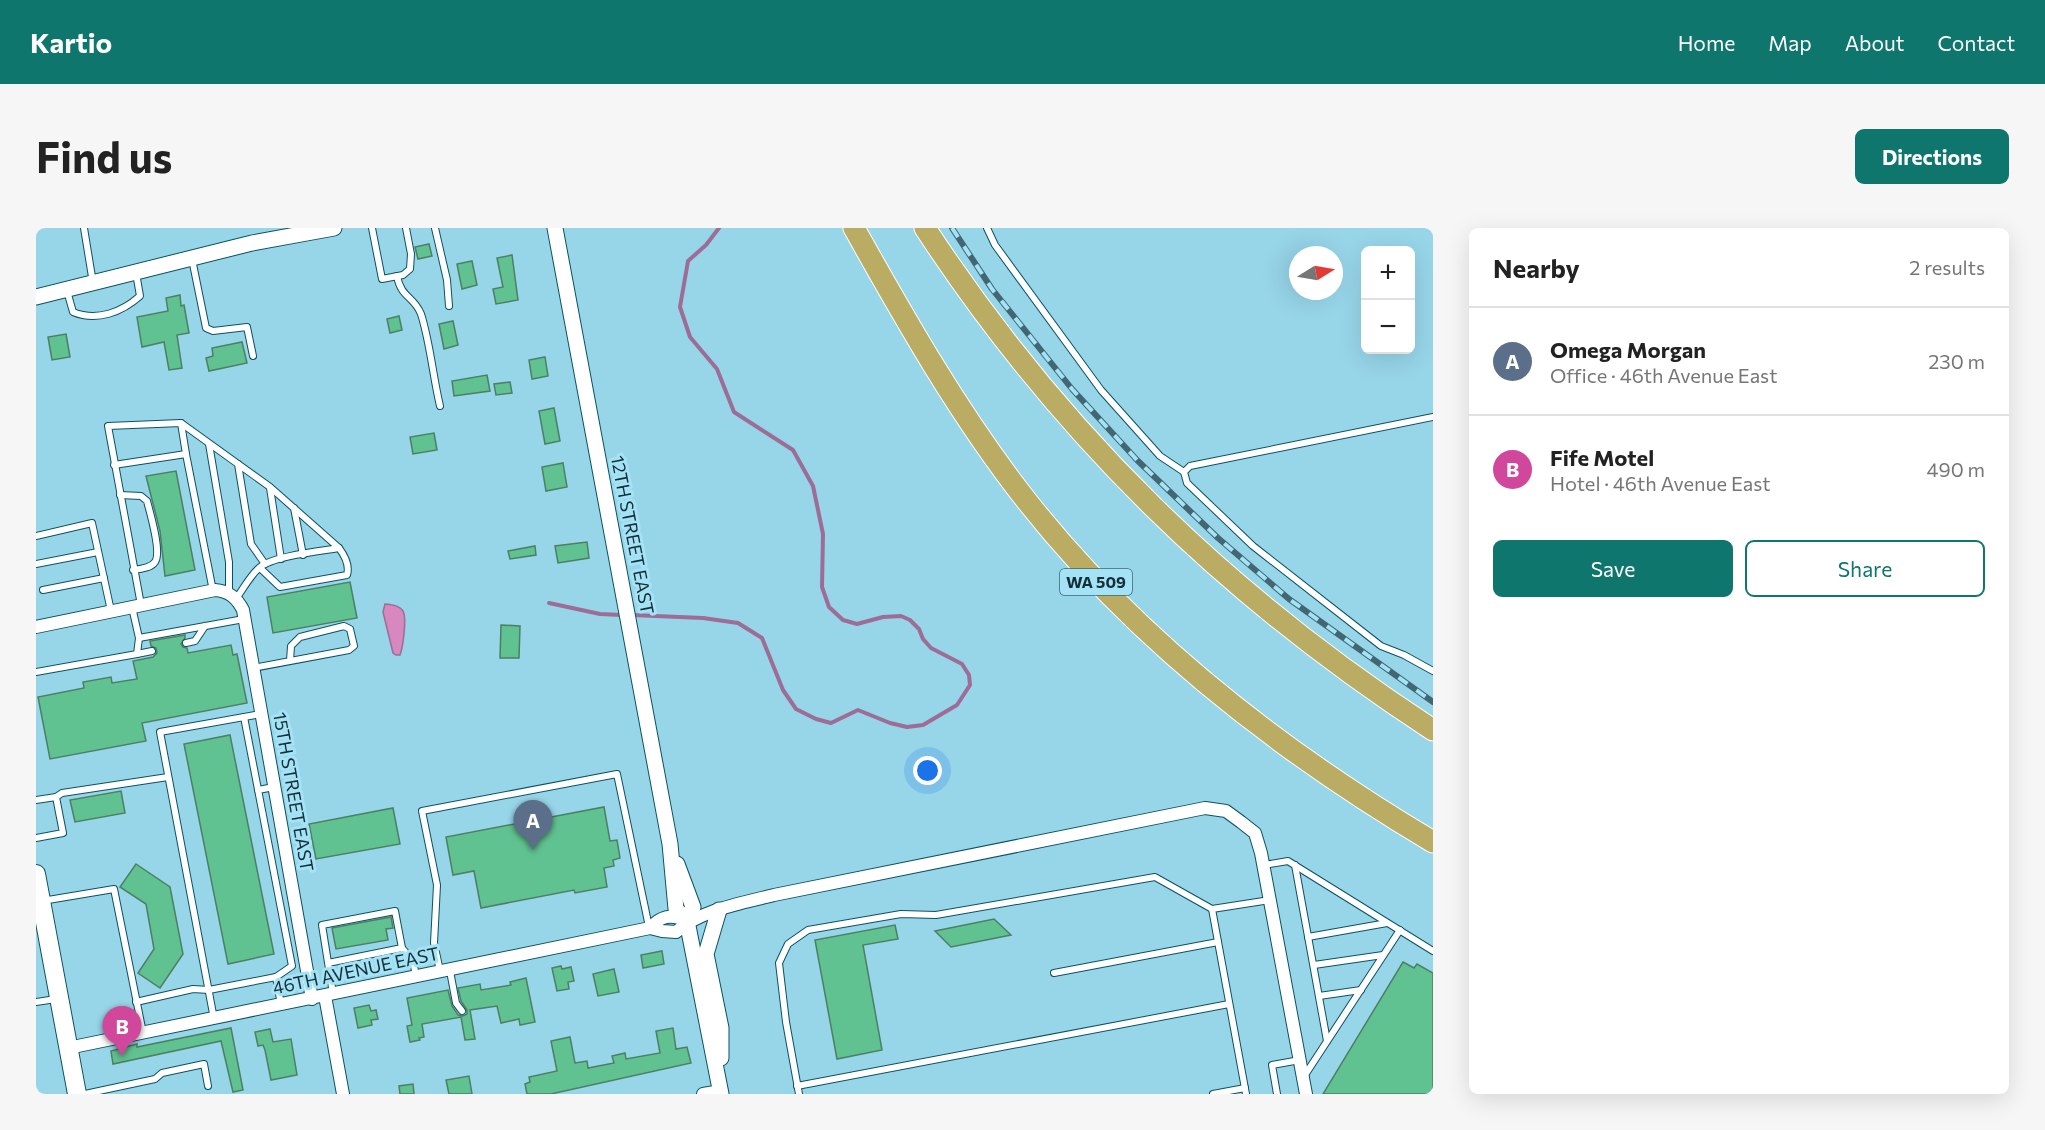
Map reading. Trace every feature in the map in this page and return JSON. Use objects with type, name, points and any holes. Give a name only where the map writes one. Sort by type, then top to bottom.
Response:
[{"type":"highway","points":[[925,228],[992,324],[1057,405],[1107,462],[1157,513],[1214,565],[1297,634],[1364,684],[1433,730]]},
{"type":"highway","name":"WA 509","points":[[854,229],[918,338],[987,448],[1052,532],[1110,596],[1174,657],[1248,717],[1329,776],[1433,842]]},
{"type":"main road","points":[[38,889],[77,1094]]},
{"type":"street","points":[[36,297],[308,230],[334,228]]},
{"type":"street","name":"12TH STREET EAST","points":[[554,230],[670,844],[676,909],[687,921],[721,1092]]},
{"type":"street","points":[[36,627],[213,591],[222,591],[232,596]]},
{"type":"street","name":"15TH STREET EAST","points":[[232,596],[243,610],[312,999]]},
{"type":"street","points":[[687,921],[774,895],[1205,808],[1226,811],[1255,833],[1264,865],[1306,1094]]},
{"type":"street","points":[[703,1094],[721,1092],[721,1028],[706,954],[719,910]]},
{"type":"street","name":"46TH AVENUE EAST","points":[[68,1048],[650,928],[662,932],[676,932],[687,921]]},
{"type":"street","points":[[329,995],[343,1094]]},
{"type":"lane","points":[[84,228],[93,283]]},
{"type":"lane","points":[[372,228],[382,279],[408,273],[412,264],[405,228]]},
{"type":"lane","points":[[435,228],[447,280],[449,306]]},
{"type":"lane","points":[[987,228],[995,245],[1101,390],[1160,456],[1184,472],[1187,483],[1252,546],[1381,646],[1404,655],[1433,671]]},
{"type":"lane","points":[[192,258],[206,328],[213,332],[247,327],[253,356]]},
{"type":"lane","points":[[67,290],[73,312],[83,316],[106,315],[127,308],[140,296],[135,272]]},
{"type":"lane","points":[[396,276],[400,289],[414,302],[422,317],[440,406]]},
{"type":"lane","points":[[1184,472],[1191,466],[1433,417]]},
{"type":"lane","points":[[181,423],[213,591]]},
{"type":"lane","points":[[137,654],[139,638],[133,570],[108,426],[181,423],[270,487],[339,548],[347,563],[347,576],[280,587],[262,566],[251,544],[238,464]]},
{"type":"lane","points":[[209,444],[230,562],[232,596]]},
{"type":"lane","points":[[114,465],[186,454]]},
{"type":"lane","points":[[270,487],[281,559]]},
{"type":"lane","points":[[120,495],[141,496],[147,501],[157,547],[157,558],[154,564],[133,570]]},
{"type":"lane","points":[[294,507],[303,555]]},
{"type":"lane","points":[[36,536],[92,523],[111,612]]},
{"type":"lane","points":[[232,596],[262,566],[281,559],[339,548]]},
{"type":"lane","points":[[36,564],[98,552]]},
{"type":"lane","points":[[43,590],[104,578]]},
{"type":"lane","points":[[139,638],[244,618]]},
{"type":"lane","points":[[186,643],[195,642],[205,626]]},
{"type":"lane","points":[[253,668],[349,650],[354,646],[350,629],[344,626],[300,637],[291,646],[290,661]]},
{"type":"lane","points":[[36,672],[152,651]]},
{"type":"lane","points":[[214,1019],[160,732],[261,714]]},
{"type":"lane","points":[[136,1002],[193,989],[209,990],[276,977],[292,966],[244,717]]},
{"type":"lane","points":[[462,1011],[456,1003],[434,943],[437,885],[422,811],[617,774],[650,928]]},
{"type":"lane","points":[[36,801],[56,797],[62,793],[168,777]]},
{"type":"lane","points":[[258,790],[274,787]]},
{"type":"lane","points":[[36,838],[63,833],[56,797]]},
{"type":"lane","points":[[269,849],[285,846]]},
{"type":"lane","points":[[1264,865],[1288,861],[1433,951]]},
{"type":"lane","points":[[1295,865],[1327,1041]]},
{"type":"lane","points":[[799,1094],[786,1022],[779,963],[788,944],[808,930],[902,914],[936,915],[1155,877],[1212,909],[1270,900]]},
{"type":"lane","points":[[38,889],[114,889],[143,1033]]},
{"type":"lane","points":[[1212,909],[1245,1091],[1213,1094]]},
{"type":"lane","points":[[329,995],[328,963],[322,925],[395,911],[402,948],[413,961],[416,977]]},
{"type":"lane","points":[[1308,937],[1388,923]]},
{"type":"lane","points":[[1303,1078],[1400,930]]},
{"type":"lane","points":[[286,939],[301,939]]},
{"type":"lane","points":[[1054,973],[1218,942]]},
{"type":"lane","points":[[328,963],[402,948]]},
{"type":"lane","points":[[1314,965],[1383,955]]},
{"type":"lane","points":[[276,977],[281,1005]]},
{"type":"lane","points":[[1319,996],[1361,990]]},
{"type":"lane","points":[[36,1002],[59,998]]},
{"type":"lane","points":[[797,1086],[1229,1004]]},
{"type":"lane","points":[[1278,1094],[1272,1065],[1300,1060]]},
{"type":"lane","points":[[85,1094],[155,1079],[162,1072],[204,1064],[208,1086]]},
{"type":"shaded area","points":[[385,604],[393,605],[403,611],[405,620],[400,655],[393,653],[383,612]]},
{"type":"building","points":[[429,244],[432,256],[418,259],[415,247]]},
{"type":"building","points":[[512,255],[518,300],[496,304],[493,289],[503,287],[497,258]]},
{"type":"building","points":[[472,261],[477,285],[462,289],[457,264]]},
{"type":"building","points":[[180,295],[189,333],[177,335],[182,368],[169,370],[164,342],[142,347],[137,317],[168,311],[166,298]]},
{"type":"building","points":[[399,316],[402,330],[390,333],[387,319]]},
{"type":"building","points":[[453,321],[458,345],[444,349],[439,324]]},
{"type":"building","points":[[66,334],[70,357],[52,360],[48,337]]},
{"type":"building","points":[[242,342],[247,363],[209,371],[206,358],[213,356],[212,348]]},
{"type":"building","points":[[545,357],[548,376],[532,379],[529,360]]},
{"type":"building","points":[[487,375],[490,391],[454,396],[452,381]]},
{"type":"building","points":[[510,382],[512,393],[496,395],[494,384]]},
{"type":"building","points":[[554,408],[560,441],[545,444],[539,411]]},
{"type":"building","points":[[434,433],[437,450],[413,454],[410,437]]},
{"type":"building","points":[[563,463],[567,487],[546,491],[542,467]]},
{"type":"building","points":[[176,471],[195,570],[165,576],[160,531],[146,476]]},
{"type":"building","points":[[587,542],[589,558],[558,563],[555,546]]},
{"type":"building","points":[[535,546],[536,555],[510,559],[508,551]]},
{"type":"building","points":[[350,582],[357,618],[273,633],[267,597]]},
{"type":"building","points":[[501,625],[520,626],[519,658],[500,658]]},
{"type":"building","points":[[185,635],[181,644],[187,648],[188,653],[231,645],[233,655],[237,654],[247,703],[142,723],[146,741],[50,759],[38,697],[84,688],[83,682],[111,677],[112,683],[137,679],[133,661],[153,657],[157,653],[150,641]]},
{"type":"building","points":[[230,735],[274,954],[228,964],[184,744]]},
{"type":"building","points":[[121,791],[125,813],[75,822],[70,800]]},
{"type":"building","points":[[604,807],[610,841],[617,840],[620,858],[613,860],[614,866],[604,868],[607,887],[575,893],[574,890],[481,908],[474,871],[453,875],[446,837]]},
{"type":"building","points":[[393,808],[400,844],[316,859],[309,824]]},
{"type":"building","points":[[136,864],[170,887],[183,954],[160,988],[138,973],[154,949],[146,904],[120,887]]},
{"type":"building","points":[[391,917],[393,928],[386,929],[388,940],[336,949],[332,928]]},
{"type":"building","points":[[994,919],[1011,935],[951,947],[935,931]]},
{"type":"building","points":[[895,925],[898,939],[863,945],[882,1050],[837,1059],[815,940]]},
{"type":"building","points":[[662,951],[664,964],[643,968],[641,955]]},
{"type":"building","points":[[1403,962],[1414,968],[1417,964],[1433,973],[1433,1094],[1323,1094]]},
{"type":"building","points":[[561,966],[562,969],[571,967],[574,981],[568,982],[569,989],[557,991],[552,968]]},
{"type":"building","points":[[614,969],[619,992],[598,996],[593,974]]},
{"type":"building","points":[[526,978],[535,1022],[520,1025],[519,1019],[501,1023],[497,1006],[470,1010],[475,1039],[465,1040],[461,1017],[422,1024],[424,1037],[410,1042],[407,1026],[412,1025],[407,998],[448,990],[452,1006],[458,1015],[463,1016],[467,1014],[467,1010],[461,1001],[458,988],[480,984],[481,990],[511,985],[510,982]]},
{"type":"building","points":[[369,1005],[371,1011],[376,1010],[378,1019],[371,1020],[372,1025],[358,1028],[354,1008]]},
{"type":"building","points":[[231,1028],[243,1090],[233,1092],[221,1041],[113,1064],[111,1051],[137,1044],[137,1047]]},
{"type":"building","points":[[673,1028],[676,1049],[687,1047],[691,1063],[551,1094],[527,1094],[525,1084],[530,1082],[529,1077],[557,1071],[551,1041],[570,1037],[575,1063],[587,1061],[588,1068],[614,1063],[612,1056],[625,1053],[626,1059],[660,1053],[656,1031]]},
{"type":"building","points":[[270,1029],[273,1042],[291,1039],[297,1075],[271,1080],[265,1050],[263,1045],[258,1046],[255,1032]]},
{"type":"building","points":[[469,1076],[472,1094],[449,1094],[446,1080]]},
{"type":"building","points":[[413,1084],[414,1094],[400,1094],[399,1086]]},
{"type":"waterway","points":[[632,615],[703,618],[738,623],[762,638],[783,690],[796,709],[816,719],[831,723],[858,710],[907,727],[923,725],[957,705],[970,685],[969,675],[962,664],[931,648],[923,639],[919,629],[910,620],[901,616],[883,617],[857,624],[843,620],[829,607],[822,587],[823,534],[813,486],[793,450],[734,412],[717,369],[690,337],[680,307],[688,261],[706,245],[719,228]]},
{"type":"waterway","points":[[549,603],[600,614],[622,615]]},
{"type":"railway","points":[[952,228],[992,289],[1072,389],[1137,460],[1218,538],[1289,599],[1433,702]]},
{"type":"place","name":"Omega Morgan","points":[[533,850]]},
{"type":"place","name":"Fife Motel","points":[[122,1056]]}]
